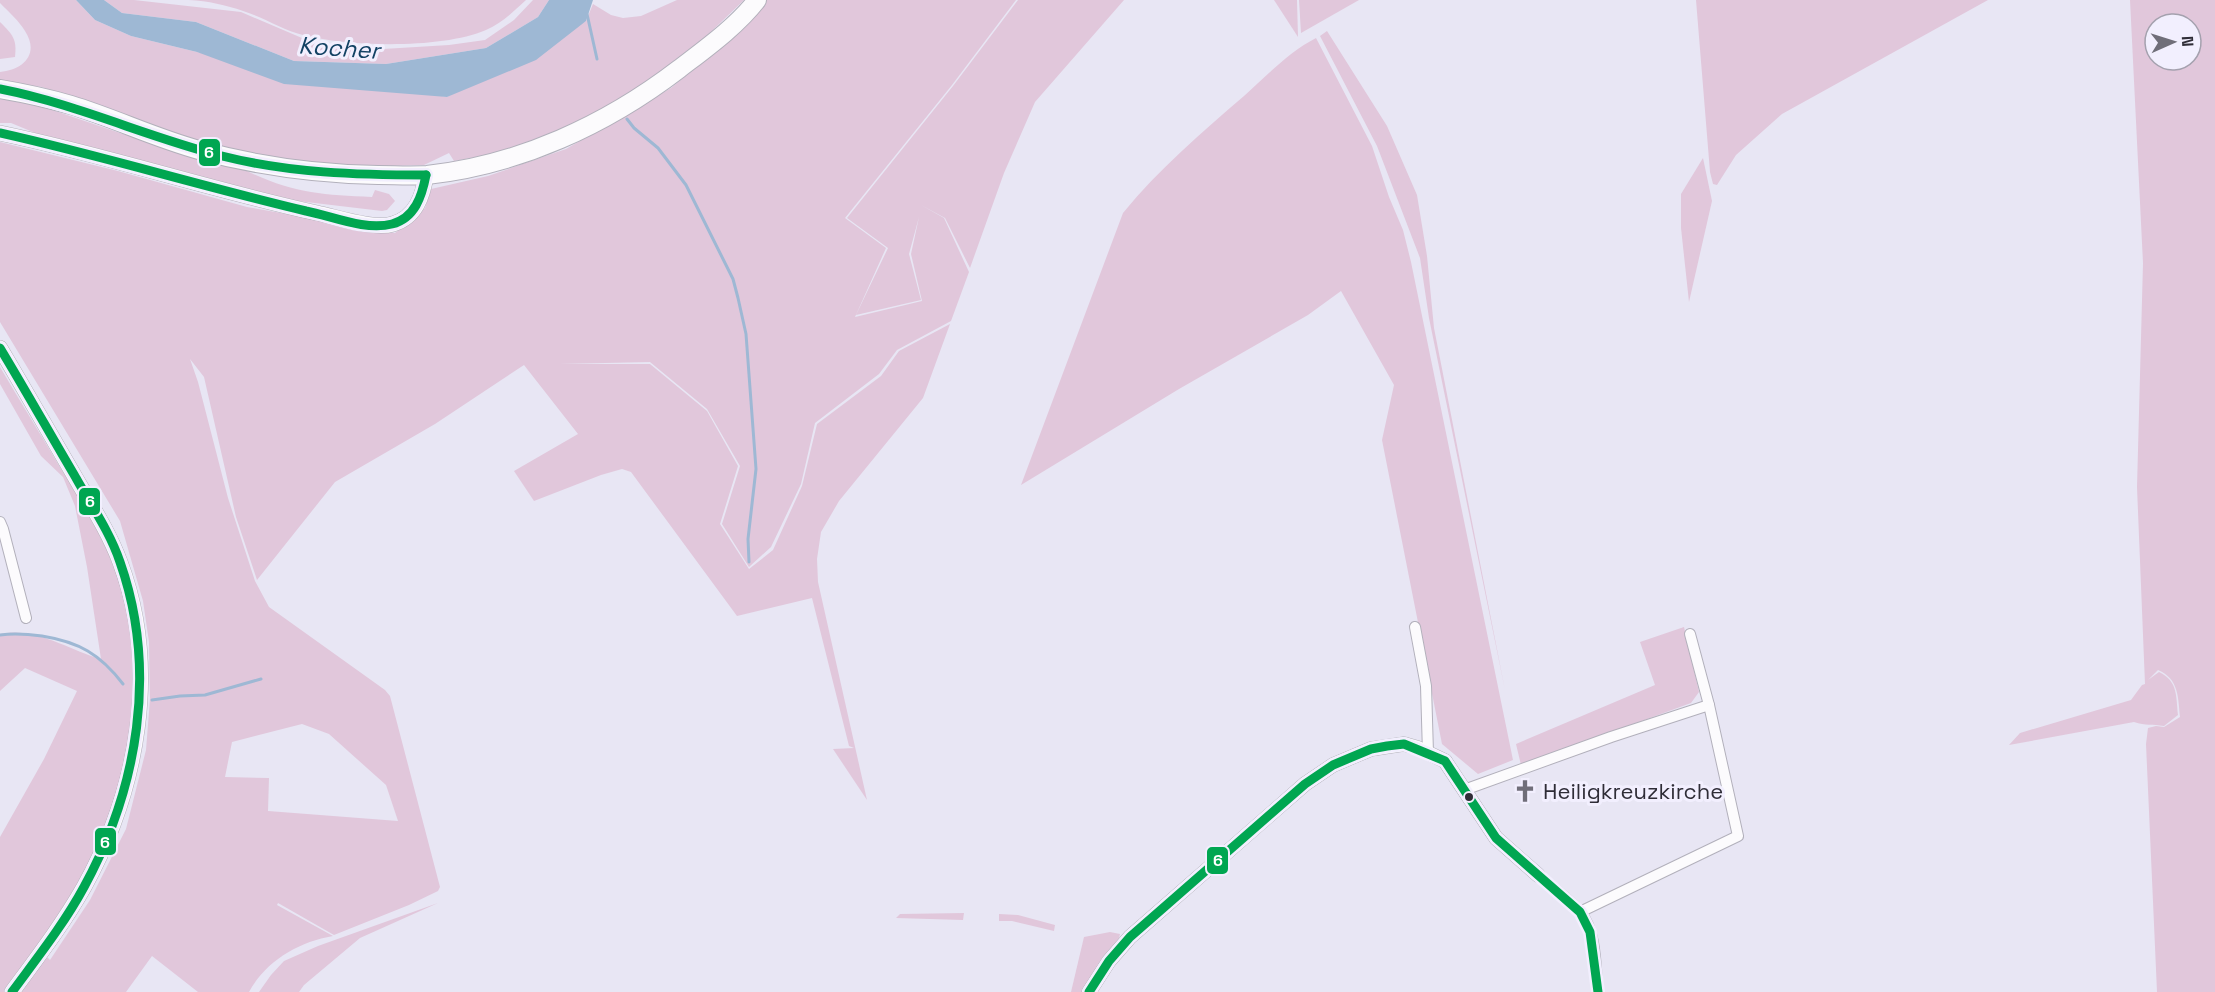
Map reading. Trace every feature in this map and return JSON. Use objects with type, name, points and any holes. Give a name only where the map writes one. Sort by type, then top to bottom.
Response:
[{"type":"main road","points":[[0,89],[70,105],[197,149],[262,164],[327,173],[426,175],[480,165],[548,145],[619,111],[651,91],[696,56],[757,0]]},
{"type":"main road","points":[[0,133],[272,203],[383,226],[402,220],[413,212],[424,191],[426,175]]},
{"type":"main road","points":[[0,348],[95,511],[116,553],[129,589],[135,617],[140,667],[139,711],[134,747],[118,810],[84,887],[12,992]]},
{"type":"street","points":[[0,522],[26,618]]},
{"type":"street","points":[[1415,627],[1426,686],[1428,753]]},
{"type":"street","points":[[1580,912],[1738,836],[1709,705],[1690,634]]},
{"type":"street","points":[[1464,790],[1611,737],[1709,705]]},
{"type":"street","points":[[1089,992],[1109,962],[1131,937],[1305,784],[1333,765],[1371,750],[1404,744],[1445,761],[1496,838],[1580,912],[1590,932],[1598,992]]},
{"type":"shaded area","points":[[0,0],[76,0],[95,20],[131,36],[197,52],[447,97],[586,21],[593,4],[611,15],[623,18],[641,16],[677,0],[744,0],[689,53],[614,104],[549,135],[502,152],[454,161],[449,153],[424,165],[355,167],[273,160],[206,144],[42,87],[0,81],[0,72],[22,64],[30,54],[31,47],[25,31],[0,3]]},
{"type":"shaded area","points":[[104,0],[134,0],[241,12],[316,44],[383,49],[449,45],[485,40],[514,20],[533,0],[549,0],[538,17],[486,48],[386,64],[294,61],[196,22],[122,13]]},
{"type":"shaded area","points":[[189,0],[526,0],[502,21],[486,30],[467,36],[421,43],[370,44],[303,35],[237,9],[210,2]]},
{"type":"shaded area","points":[[764,0],[1016,0],[952,85],[845,218],[886,248],[855,317],[922,301],[911,254],[919,217],[909,254],[921,300],[856,315],[888,248],[847,218],[953,86],[1018,0],[1124,0],[1035,102],[1004,173],[970,268],[945,218],[921,205],[944,218],[969,272],[951,321],[897,350],[879,374],[815,423],[801,484],[771,547],[749,567],[722,524],[740,466],[707,409],[650,362],[560,364],[650,364],[707,411],[738,466],[720,524],[749,569],[773,550],[802,486],[817,424],[881,376],[899,351],[950,324],[923,398],[839,501],[821,532],[817,559],[818,582],[867,800],[833,749],[854,748],[849,746],[812,598],[737,616],[631,472],[622,469],[601,475],[534,501],[514,471],[578,434],[524,365],[435,424],[335,482],[257,580],[236,517],[204,377],[190,359],[228,498],[255,581],[269,607],[385,690],[390,696],[440,887],[438,891],[409,905],[334,935],[278,903],[277,905],[333,936],[308,943],[284,955],[264,971],[249,992],[198,992],[152,956],[126,992],[0,992],[0,837],[44,759],[77,691],[25,668],[0,691],[0,634],[13,632],[39,636],[101,659],[75,506],[63,477],[41,456],[0,384],[0,367],[107,546],[124,599],[131,640],[133,683],[130,726],[122,769],[111,810],[96,850],[78,887],[38,948],[50,960],[90,900],[126,829],[146,750],[150,699],[149,642],[143,601],[120,521],[0,322],[0,142],[118,171],[247,207],[395,233],[425,208],[431,189],[488,176],[566,149],[671,88],[708,57]],"holes":[[[302,724],[329,734],[386,785],[398,821],[268,811],[269,778],[225,777],[232,742]]]},
{"type":"shaded area","points":[[1274,0],[1297,0],[1298,37]]},
{"type":"shaded area","points":[[1299,0],[1359,0],[1301,33]]},
{"type":"shaded area","points":[[1696,0],[1988,0],[1782,114],[1736,155],[1717,185],[1713,184],[1710,172]]},
{"type":"shaded area","points":[[2130,0],[2215,0],[2215,992],[2157,992],[2146,744],[2148,728],[2164,727],[2180,717],[2176,689],[2170,678],[2158,670],[2148,680],[2159,672],[2170,680],[2175,690],[2178,715],[2164,726],[2134,722],[2009,745],[2020,733],[2131,700],[2145,684],[2137,487],[2143,263]]},
{"type":"shaded area","points":[[0,22],[13,38],[15,57],[0,59]]},
{"type":"shaded area","points":[[1327,31],[1387,126],[1417,195],[1427,256],[1434,328],[1505,690],[1429,318],[1420,258],[1377,146],[1320,36]]},
{"type":"shaded area","points":[[1316,38],[1372,146],[1403,230],[1411,262],[1513,760],[1478,774],[1442,744],[1382,440],[1394,385],[1341,291],[1308,315],[1179,389],[1021,485],[1123,213],[1151,181],[1196,138],[1296,50]]},
{"type":"shaded area","points":[[0,99],[32,103],[308,192],[372,197],[375,190],[389,194],[395,201],[387,210],[382,211],[281,199],[45,137],[11,123],[0,123]]},
{"type":"shaded area","points":[[1703,158],[1712,201],[1689,302],[1681,228],[1681,194]]},
{"type":"shaded area","points":[[1684,627],[1699,692],[1691,703],[1521,765],[1516,744],[1655,685],[1640,642]]},
{"type":"shaded area","points":[[438,903],[360,938],[304,985],[299,992],[259,992],[284,961],[318,946]]},
{"type":"shaded area","points":[[964,913],[963,920],[896,918],[900,914]]},
{"type":"shaded area","points":[[999,914],[1018,915],[1055,925],[1054,931],[1012,921],[999,921]]},
{"type":"shaded area","points":[[1110,932],[1120,934],[1118,943],[1083,992],[1071,992],[1084,937]]},
{"type":"water","points":[[76,0],[104,0],[122,13],[196,22],[294,61],[386,64],[486,48],[538,17],[549,0],[593,0],[586,21],[536,60],[447,97],[284,84],[197,52],[131,36],[95,20]]},
{"type":"waterway","points":[[587,14],[597,59]]},
{"type":"waterway","points":[[627,119],[658,148],[686,185],[733,279],[746,334],[756,469],[748,539],[749,562]]},
{"type":"waterway","points":[[0,635],[42,636],[78,646],[97,657],[123,684]]},
{"type":"waterway","points":[[152,700],[205,695],[261,679]]},
{"type":"transit line","name":"6","points":[[0,89],[57,103],[194,148],[247,162],[324,172],[426,175]]},
{"type":"transit line","name":"6","points":[[0,133],[371,226],[392,224],[406,217],[420,198],[426,175]]},
{"type":"transit line","name":"6","points":[[0,348],[100,519],[116,551],[132,603],[138,644],[140,686],[129,769],[118,810],[103,849],[68,914],[12,992]]},
{"type":"transit line","name":"6","points":[[1089,992],[1109,961],[1130,937],[1305,784],[1333,765],[1371,749],[1404,744],[1445,761],[1496,838],[1580,912],[1590,932],[1598,992]]},
{"type":"place","name":"Heiligkreuzkirche","points":[[1525,791]]},
{"type":"water label","name":"Kocher","points":[[339,48]]}]
